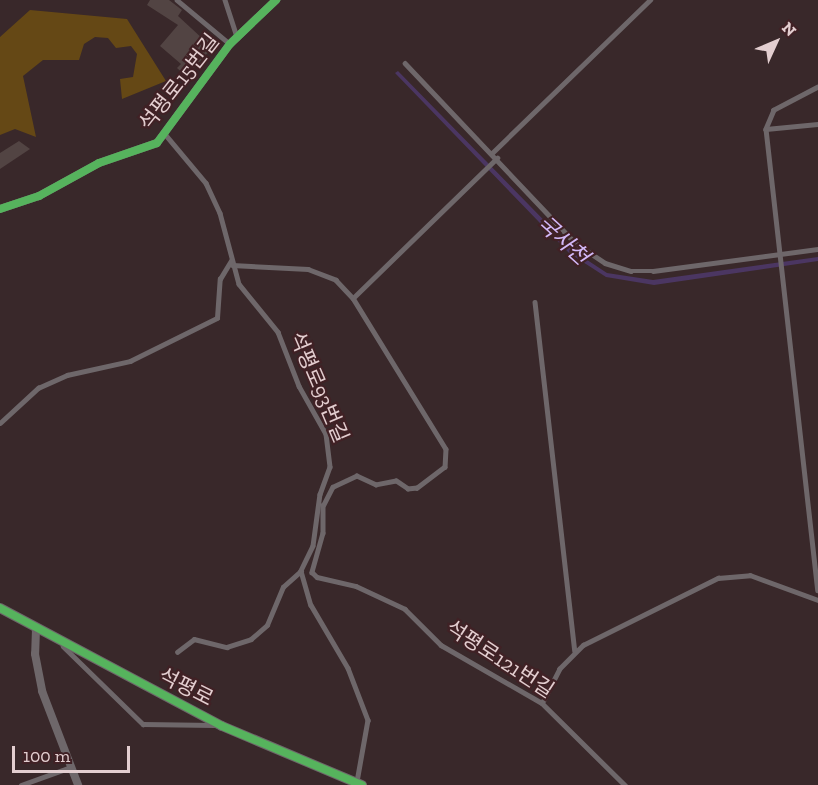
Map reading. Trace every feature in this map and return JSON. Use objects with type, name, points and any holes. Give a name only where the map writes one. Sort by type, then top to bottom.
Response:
[{"type":"street","name":"석평로15번길","points":[[0,208],[39,196],[99,163],[146,150],[165,134],[234,41],[276,0]]},
{"type":"street","name":"석평로","points":[[0,608],[62,644],[222,726],[359,784]]},
{"type":"street","points":[[36,629],[35,654],[42,690],[78,785]]},
{"type":"lane","name":"석평로15번길","points":[[177,0],[234,41]]},
{"type":"lane","points":[[225,0],[234,41]]},
{"type":"lane","points":[[492,153],[650,0]]},
{"type":"lane","points":[[405,63],[574,242],[618,268],[653,271],[818,249]]},
{"type":"lane","points":[[818,87],[774,110],[766,129],[818,590]]},
{"type":"lane","points":[[766,129],[818,124]]},
{"type":"lane","name":"석평로93번길","points":[[165,134],[206,183],[224,226],[231,263],[248,297],[278,332],[299,386],[326,434],[330,467],[306,564],[283,587],[267,625],[251,639],[227,646],[194,639],[177,652]]},
{"type":"lane","points":[[353,298],[496,160]]},
{"type":"lane","points":[[0,423],[26,396],[67,375],[130,361],[217,318],[220,279],[231,263],[318,271],[336,280],[353,298],[433,424],[448,462],[412,490],[396,481],[376,485],[361,476],[333,487],[321,504],[323,533],[314,565],[306,564]]},
{"type":"lane","points":[[535,302],[575,651]]},
{"type":"lane","name":"석평로121번길","points":[[314,565],[317,577],[356,586],[396,603],[441,645],[542,703],[626,785]]},
{"type":"lane","points":[[301,571],[311,605],[348,668],[368,720],[359,784]]},
{"type":"lane","points":[[542,703],[575,651],[728,575],[757,577],[818,600]]},
{"type":"lane","name":"석평로","points":[[62,644],[143,724],[222,726]]},
{"type":"lane","points":[[21,785],[73,767]]},
{"type":"shaded area","points":[[30,10],[127,19],[166,81],[122,99],[120,79],[133,77],[137,54],[131,46],[116,48],[108,38],[95,37],[84,44],[79,60],[43,60],[23,76],[36,137],[15,129],[0,135],[0,37]]},
{"type":"water","name":"국사천","points":[[398,71],[575,252],[607,273],[653,280],[818,257],[818,261],[654,285],[606,277],[569,253],[395,73]]},
{"type":"building","points":[[150,0],[169,0],[182,10],[178,16],[204,40],[210,34],[218,42],[186,76],[177,68],[181,64],[160,46],[178,25],[147,5]]},
{"type":"building","points":[[19,141],[30,149],[0,169],[0,153]]},
{"type":"cycle path","points":[[0,209],[39,196],[99,163],[157,143],[230,44],[276,0]]},
{"type":"cycle path","points":[[0,608],[222,726],[362,785]]}]
